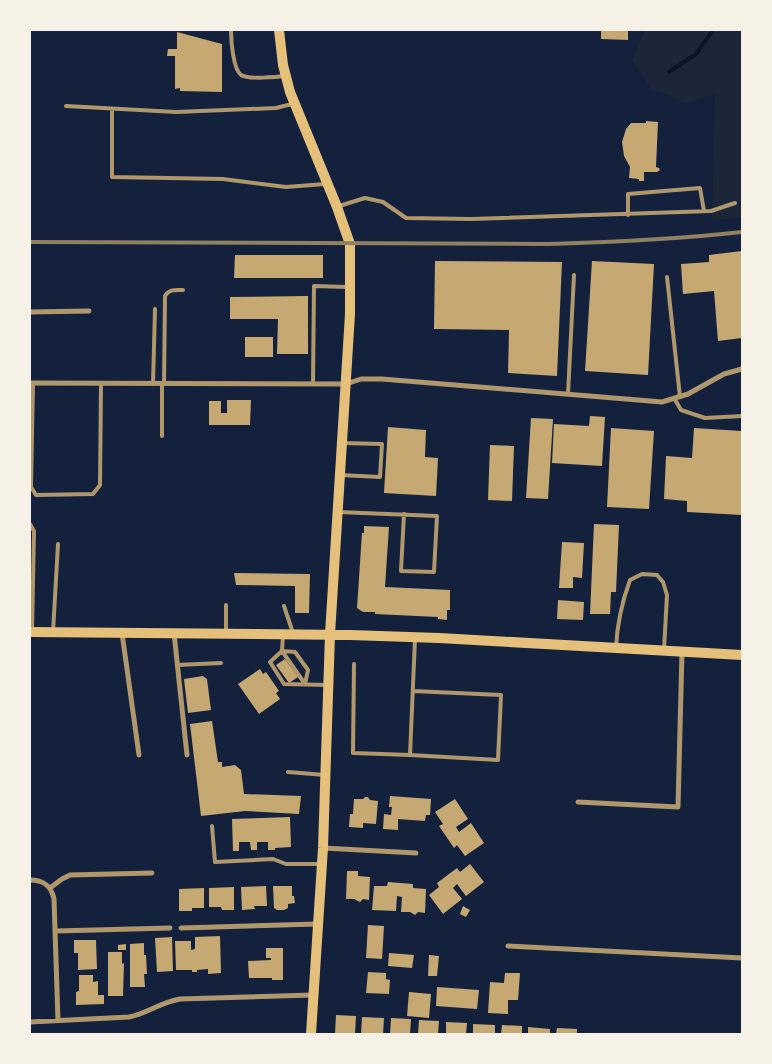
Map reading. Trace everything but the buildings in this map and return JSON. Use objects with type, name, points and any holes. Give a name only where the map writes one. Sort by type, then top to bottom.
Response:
[{"type":"main road","points":[[278,30],[286,76],[295,104],[350,244],[346,384],[330,634],[322,864],[311,1034]]},
{"type":"main road","points":[[31,632],[330,634],[742,655]]},
{"type":"street","points":[[30,312],[89,311]]},
{"type":"street","points":[[31,383],[346,384],[361,379],[382,379],[662,402],[688,394],[724,374],[742,369]]},
{"type":"street","points":[[174,632],[187,755]]},
{"type":"street","points":[[122,633],[139,755]]},
{"type":"street","points":[[578,802],[678,807],[682,652]]},
{"type":"street","points":[[322,848],[416,853]]},
{"type":"street","points":[[50,888],[70,875],[152,873]]},
{"type":"street","points":[[30,880],[43,882],[50,888],[54,899],[58,1021]]},
{"type":"street","points":[[181,928],[318,924]]},
{"type":"street","points":[[56,931],[170,928]]},
{"type":"street","points":[[508,946],[742,958]]},
{"type":"street","points":[[30,1022],[130,1017],[143,1013],[159,1004],[180,999],[314,995]]},
{"type":"lane","points":[[231,30],[231,44],[236,66],[242,76],[256,78],[286,76]]},
{"type":"lane","points":[[66,106],[176,112],[276,108],[295,104]]},
{"type":"lane","points":[[112,109],[112,177],[223,178],[286,187],[328,184]]},
{"type":"lane","points":[[628,214],[628,194],[700,188],[704,211]]},
{"type":"lane","points":[[337,207],[365,198],[383,202],[406,218],[471,219],[711,211],[735,203]]},
{"type":"lane","points":[[568,394],[574,275]]},
{"type":"lane","points":[[667,277],[680,397]]},
{"type":"lane","points":[[313,384],[314,286],[350,287]]},
{"type":"lane","points":[[162,436],[165,296],[168,291],[182,290]]},
{"type":"lane","points":[[153,384],[155,310]]},
{"type":"lane","points":[[31,383],[32,487],[36,495],[93,494],[100,485],[101,384]]},
{"type":"lane","points":[[674,398],[681,410],[705,418],[742,416]]},
{"type":"lane","points":[[340,475],[380,477],[382,444],[342,443]]},
{"type":"lane","points":[[338,512],[404,514],[437,516],[434,572],[401,571],[404,514]]},
{"type":"lane","points":[[30,524],[34,531],[31,632]]},
{"type":"lane","points":[[53,632],[58,544]]},
{"type":"lane","points":[[616,648],[617,627],[624,596],[630,580],[642,574],[657,575],[663,582],[667,594],[664,650]]},
{"type":"lane","points":[[226,605],[226,633]]},
{"type":"lane","points":[[284,606],[288,633],[282,651],[270,662],[284,684],[328,685]]},
{"type":"lane","points":[[410,755],[415,637]]},
{"type":"lane","points":[[282,651],[305,684]]},
{"type":"lane","points":[[282,651],[295,652],[308,670],[305,684]]},
{"type":"lane","points":[[177,665],[221,663]]},
{"type":"lane","points":[[354,664],[352,753],[498,760],[501,695],[413,691]]},
{"type":"lane","points":[[288,772],[325,775]]},
{"type":"lane","points":[[212,826],[214,862],[273,859],[286,864],[322,864]]},
{"type":"shaded area","points":[[645,30],[742,30],[742,218],[712,220],[715,94],[685,103],[652,89],[632,61]]},
{"type":"waterway","points":[[669,72],[696,54],[713,30]]},
{"type":"railway","points":[[30,242],[549,244],[646,240],[742,232]]}]
